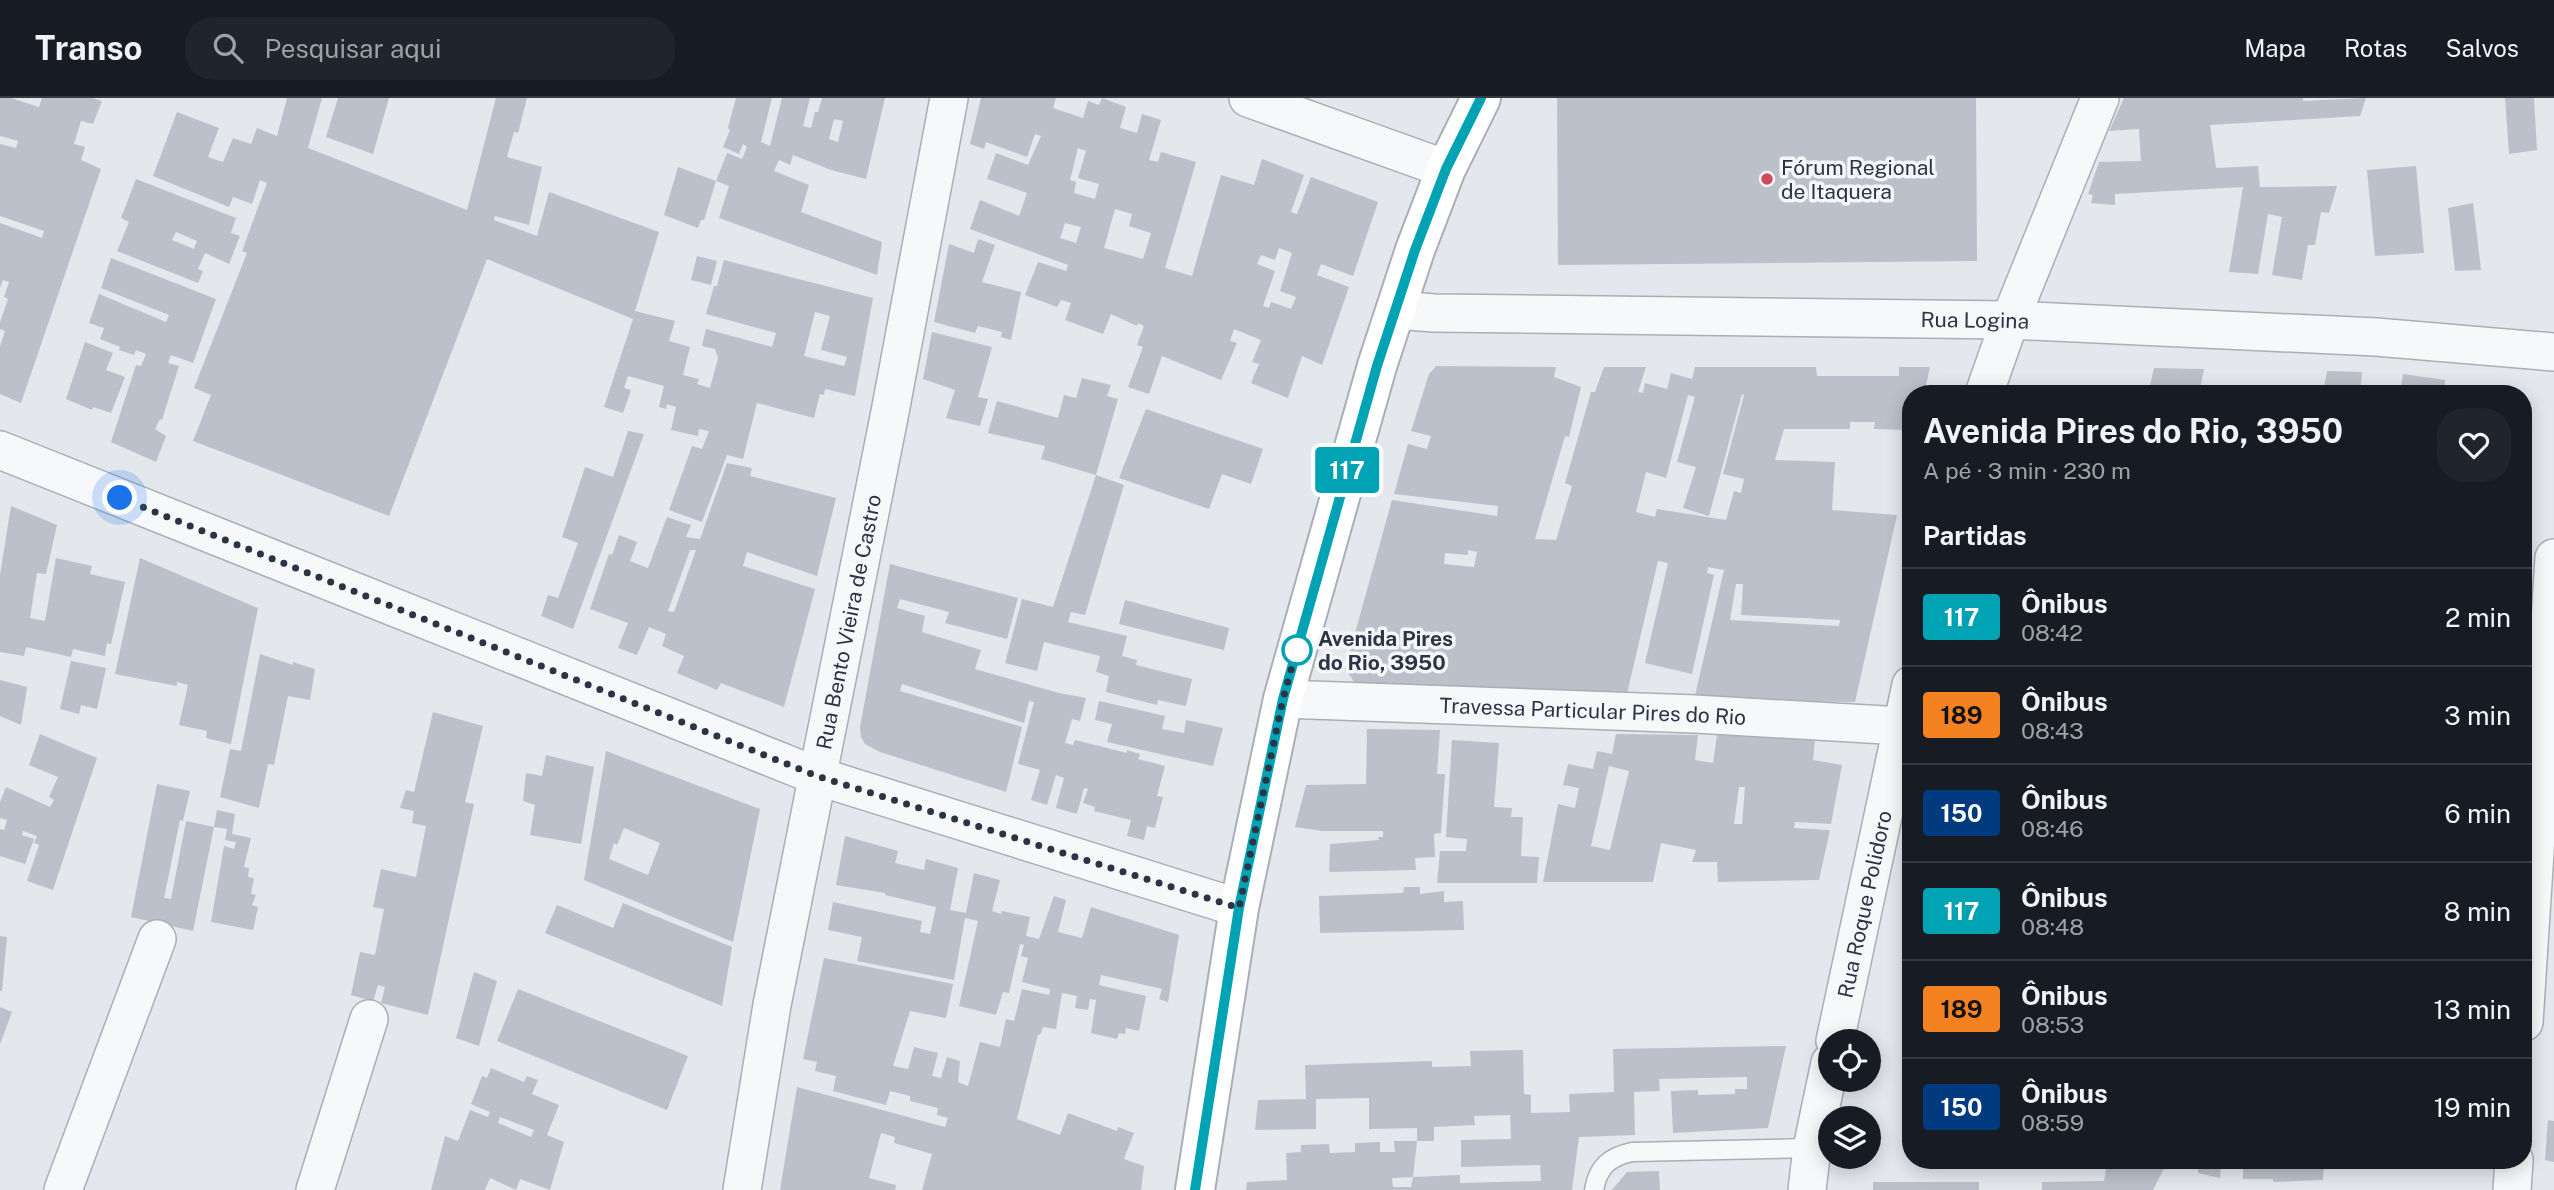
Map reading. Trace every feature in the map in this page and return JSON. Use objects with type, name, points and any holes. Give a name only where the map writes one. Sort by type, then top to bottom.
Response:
[{"type":"main road","points":[[1195,1190],[1239,908],[1283,699],[1377,366],[1415,250],[1446,169],[1481,98]]},
{"type":"street","name":"Rua Bento Vieira de Castro","points":[[742,1190],[772,1005],[949,98]]},
{"type":"street","points":[[1248,98],[1446,169]]},
{"type":"street","points":[[1987,385],[2010,320],[2100,98]]},
{"type":"street","name":"Rua Logina","points":[[1396,310],[1434,313],[2010,320],[2376,337],[2554,352]]},
{"type":"street","points":[[0,450],[817,776],[1239,908]]},
{"type":"street","points":[[2532,898],[2554,558]]},
{"type":"street","name":"Travessa Particular Pires do Rio","points":[[1283,699],[1902,726]]},
{"type":"street","name":"Rua Roque Polidoro","points":[[1838,1029],[1902,726]]},
{"type":"street","points":[[63,1190],[157,939]]},
{"type":"street","points":[[315,1190],[369,1019]]},
{"type":"street","points":[[1807,1190],[1812,1148],[1824,1092]]},
{"type":"street","points":[[2492,1190],[2512,1190],[2513,1169]]},
{"type":"lane","points":[[1594,1190],[1601,1167],[1619,1155],[1632,1152],[1812,1148]]},
{"type":"building","points":[[0,98],[11,98],[39,107],[42,98],[92,98],[102,101],[93,124],[81,121],[74,144],[85,147],[81,160],[101,169],[21,403],[0,394],[0,346],[5,331],[0,329],[0,322],[8,299],[4,297],[9,282],[3,280],[0,288],[0,223],[42,238],[44,231],[0,216],[0,144],[16,148],[18,141],[0,136]]},
{"type":"building","points":[[287,98],[322,98],[308,148],[467,210],[496,98],[527,98],[518,133],[514,132],[507,157],[542,167],[529,225],[495,216],[494,220],[537,236],[549,192],[659,232],[635,311],[675,321],[669,341],[690,347],[683,375],[699,379],[697,384],[710,388],[718,358],[715,349],[702,346],[706,329],[772,347],[776,333],[706,314],[724,260],[873,298],[855,396],[825,389],[824,395],[820,394],[814,418],[757,403],[743,459],[727,455],[702,522],[669,510],[692,446],[702,449],[709,431],[699,429],[698,436],[671,430],[676,407],[667,404],[666,409],[659,407],[664,386],[628,376],[624,388],[631,390],[623,413],[604,407],[633,319],[487,259],[389,516],[193,441],[211,395],[194,388],[247,253],[242,251],[267,183],[260,180],[252,204],[233,197],[229,207],[153,176],[177,112],[219,128],[208,157],[223,162],[233,138],[251,144],[257,128],[277,136]],"holes":[[[815,312],[830,316],[821,350],[847,357],[844,366],[804,356]]]},
{"type":"building","points":[[338,98],[389,98],[373,154],[326,137]]},
{"type":"building","points":[[736,98],[772,98],[761,142],[770,146],[782,98],[810,98],[803,126],[811,128],[822,98],[885,98],[866,179],[831,170],[793,155],[790,165],[779,160],[774,171],[809,185],[801,212],[882,242],[877,275],[719,218],[729,186],[716,181],[727,153],[742,159],[747,147],[743,144],[739,154],[723,147],[730,130],[728,128]],"holes":[[[834,119],[843,121],[838,142],[829,139]]]},
{"type":"building","points":[[981,98],[1056,98],[1053,108],[1083,118],[1088,101],[1099,105],[1102,98],[1126,107],[1120,128],[1137,133],[1142,114],[1161,120],[1149,160],[1158,162],[1161,152],[1196,162],[1165,268],[1192,276],[1221,175],[1254,185],[1262,159],[1304,175],[1291,212],[1297,214],[1311,177],[1378,202],[1353,276],[1321,264],[1317,275],[1349,287],[1322,365],[1302,356],[1288,398],[1251,383],[1259,364],[1252,362],[1261,340],[1234,329],[1230,341],[1237,343],[1221,380],[1162,356],[1149,394],[1128,387],[1143,347],[1137,345],[1144,326],[1138,323],[1137,326],[1111,314],[1103,334],[1065,320],[1071,303],[1061,300],[1057,307],[1025,295],[1038,262],[1066,271],[1068,265],[970,229],[980,200],[1019,216],[1027,193],[987,179],[996,153],[1028,165],[1041,136],[1035,134],[1027,157],[986,142],[984,149],[970,144]],"holes":[[[1078,148],[1086,151],[1078,178],[1099,184],[1095,199],[1074,193],[1076,182],[1070,180]],[[1115,209],[1132,214],[1129,226],[1151,233],[1143,259],[1104,248]],[[1065,223],[1081,227],[1076,243],[1060,238]],[[1279,248],[1292,253],[1280,291],[1296,297],[1291,309],[1271,302],[1269,308],[1263,306],[1275,271],[1257,264],[1261,255],[1275,260]]]},
{"type":"building","name":"Fórum Regional de Itaquera","points":[[1557,98],[1976,98],[1977,261],[1558,265]]},
{"type":"building","points":[[2124,98],[2303,98],[2303,101],[2366,98],[2360,116],[2210,125],[2216,168],[2258,166],[2260,187],[2337,186],[2329,213],[2321,212],[2315,245],[2308,245],[2302,280],[2272,275],[2282,217],[2268,214],[2258,274],[2229,272],[2243,187],[2115,194],[2115,205],[2091,203],[2093,195],[2088,194],[2099,162],[2141,161],[2139,129],[2109,131]]},
{"type":"building","points":[[2505,98],[2534,98],[2537,150],[2509,154]]},
{"type":"building","points":[[2416,166],[2424,253],[2375,256],[2367,170]]},
{"type":"building","points":[[678,167],[716,181],[704,220],[701,220],[698,228],[664,215]]},
{"type":"building","points":[[136,179],[236,218],[231,233],[240,236],[229,264],[205,253],[198,269],[203,271],[198,283],[117,251],[129,222],[121,218]],"holes":[[[176,232],[197,241],[194,249],[172,240]]]},
{"type":"building","points":[[2473,203],[2481,270],[2455,271],[2448,208]]},
{"type":"building","points":[[978,239],[995,245],[982,282],[1021,292],[1011,340],[1001,337],[1002,332],[978,326],[975,333],[934,322],[949,244],[974,253]]},
{"type":"building","points":[[697,256],[717,261],[711,285],[691,280]]},
{"type":"building","points":[[111,258],[216,299],[193,363],[171,355],[168,363],[179,366],[162,420],[160,419],[155,429],[166,436],[156,462],[111,442],[136,365],[141,366],[146,354],[136,350],[134,355],[119,350],[120,347],[100,339],[104,328],[89,323],[99,294],[166,322],[169,315],[101,288]]},
{"type":"building","points":[[932,332],[992,347],[978,397],[988,399],[980,426],[946,418],[955,390],[923,379]]},
{"type":"building","points":[[85,342],[113,353],[106,370],[125,377],[111,413],[93,407],[92,410],[66,399]]},
{"type":"building","points":[[1436,366],[1556,367],[1554,377],[1581,387],[1569,437],[1565,436],[1535,539],[1556,540],[1572,486],[1565,483],[1591,392],[1595,392],[1604,367],[1646,367],[1638,392],[1643,393],[1645,383],[1667,389],[1671,373],[1692,379],[1695,367],[1816,367],[1817,376],[1899,376],[1899,367],[1930,367],[1926,385],[1902,385],[1902,430],[1874,429],[1875,422],[1850,422],[1850,429],[1784,429],[1775,460],[1835,462],[1832,510],[1897,515],[1855,702],[1694,700],[1724,570],[1708,567],[1707,573],[1714,575],[1692,674],[1645,663],[1668,563],[1658,561],[1626,698],[1358,687],[1345,669],[1392,500],[1497,516],[1498,506],[1394,494],[1408,444],[1427,449],[1431,436],[1411,431],[1429,374]],"holes":[[[1742,394],[1744,395],[1723,474],[1744,479],[1741,493],[1734,491],[1726,520],[1657,509],[1655,517],[1636,512],[1646,472],[1666,478],[1688,395],[1695,397],[1677,462],[1696,467],[1683,508],[1709,516]],[[1468,550],[1477,552],[1474,567],[1444,564],[1445,553],[1468,555]],[[1736,584],[1743,584],[1741,615],[1840,620],[1839,626],[1730,620]]]},
{"type":"building","points":[[2154,368],[2204,369],[2201,385],[2150,385]]},
{"type":"building","points":[[2327,371],[2362,372],[2361,385],[2325,385]]},
{"type":"building","points":[[2403,374],[2445,380],[2445,385],[2401,385]]},
{"type":"building","points":[[1082,378],[1111,385],[1107,396],[1118,399],[1096,475],[1041,459],[1045,446],[988,433],[997,401],[1058,418],[1064,395],[1076,398]]},
{"type":"building","points":[[1146,409],[1263,449],[1251,484],[1222,474],[1209,509],[1119,478]]},
{"type":"building","points":[[628,431],[644,434],[573,629],[541,616],[548,595],[558,598],[578,543],[562,537],[585,467],[613,477]]},
{"type":"building","points":[[727,463],[752,468],[750,476],[836,498],[817,576],[747,552],[743,566],[815,589],[784,707],[721,683],[717,690],[677,673],[684,656],[662,646],[666,634],[649,627],[637,655],[618,648],[628,623],[590,609],[609,554],[612,555],[619,535],[637,542],[630,561],[648,568],[667,517],[691,525],[686,537],[700,539]],"holes":[[[690,550],[696,550],[674,612],[668,611]]]},
{"type":"building","points":[[1096,475],[1124,485],[1085,615],[1071,612],[1068,622],[1127,636],[1122,656],[1137,660],[1136,665],[1192,679],[1186,706],[1158,700],[1157,705],[1106,692],[1109,676],[1096,672],[1100,656],[1044,642],[1037,671],[1005,663],[1022,599],[1053,607]]},
{"type":"building","points":[[11,506],[57,525],[46,574],[37,573],[30,618],[45,621],[56,558],[92,566],[90,574],[125,582],[111,644],[107,643],[105,656],[73,649],[71,657],[26,647],[24,656],[0,652],[0,575]]},
{"type":"building","points":[[140,558],[258,608],[231,744],[206,738],[207,731],[179,725],[188,685],[177,682],[177,686],[115,674]]},
{"type":"building","points":[[890,564],[1018,598],[1007,639],[945,623],[949,612],[900,599],[897,608],[925,616],[922,632],[981,650],[975,669],[1086,698],[1080,721],[1072,719],[1065,743],[1073,745],[1075,740],[1127,753],[1127,750],[1140,754],[1138,759],[1165,766],[1157,796],[1163,797],[1155,828],[1147,826],[1144,840],[1127,836],[1131,820],[1094,811],[1095,807],[1083,803],[1088,789],[1084,788],[1077,814],[1056,808],[1064,778],[1056,775],[1047,805],[1031,800],[1040,770],[1018,764],[1034,702],[1029,701],[1024,723],[902,684],[900,691],[1022,727],[1006,792],[880,752],[865,744],[860,727]]},
{"type":"building","points":[[1125,600],[1229,628],[1224,650],[1119,624]]},
{"type":"building","points":[[260,654],[315,669],[310,700],[288,696],[274,765],[268,764],[259,808],[220,797],[230,749],[241,751]]},
{"type":"building","points":[[71,661],[106,668],[97,709],[81,705],[79,714],[60,709]]},
{"type":"building","points":[[0,680],[27,687],[21,725],[0,716]]},
{"type":"building","points":[[1099,701],[1165,716],[1162,729],[1184,733],[1186,720],[1223,728],[1213,766],[1107,742],[1112,724],[1095,720]]},
{"type":"building","points":[[433,712],[483,726],[465,802],[474,804],[428,1015],[381,1003],[385,987],[378,985],[373,1001],[351,995],[360,952],[375,955],[384,909],[373,907],[381,869],[416,877],[426,826],[412,823],[414,811],[400,808],[406,790],[414,792]]},
{"type":"building","points":[[1367,729],[1440,730],[1437,774],[1445,774],[1441,833],[1434,834],[1435,857],[1415,858],[1416,870],[1329,872],[1330,844],[1379,840],[1378,837],[1383,837],[1383,831],[1322,831],[1295,827],[1306,785],[1366,784]]},
{"type":"building","points":[[40,734],[97,758],[53,890],[27,881],[39,845],[34,843],[37,836],[23,831],[22,835],[34,839],[25,864],[0,856],[0,829],[4,830],[7,820],[0,818],[0,802],[6,787],[50,807],[54,800],[49,797],[58,777],[29,765]]},
{"type":"building","points":[[1616,734],[1698,735],[1695,760],[1713,763],[1717,735],[1815,739],[1813,760],[1842,765],[1831,824],[1795,822],[1794,828],[1830,830],[1819,880],[1718,882],[1717,862],[1692,862],[1696,850],[1661,843],[1653,882],[1543,882],[1558,804],[1575,808],[1579,788],[1563,785],[1568,764],[1593,769],[1597,751],[1612,754]],"holes":[[[1609,766],[1629,771],[1610,850],[1591,846]],[[1739,787],[1745,787],[1742,824],[1734,824]]]},
{"type":"building","points":[[1452,740],[1499,743],[1494,807],[1512,808],[1511,817],[1523,817],[1521,856],[1539,857],[1537,883],[1437,883],[1440,851],[1466,851],[1467,839],[1446,837]]},
{"type":"building","points":[[606,751],[760,809],[733,942],[584,880]],"holes":[[[624,828],[660,843],[648,875],[609,859],[614,843],[617,845]]]},
{"type":"building","points":[[546,755],[594,767],[581,844],[530,835],[535,805],[523,801],[526,773],[542,776]]},
{"type":"building","points":[[157,784],[190,791],[183,821],[180,820],[164,898],[171,899],[186,821],[214,827],[193,931],[131,917]]},
{"type":"building","points":[[217,810],[235,814],[232,834],[251,838],[244,867],[249,868],[248,877],[254,878],[251,894],[256,895],[252,905],[258,907],[253,930],[211,922],[224,846],[234,849],[236,842],[225,840],[227,829],[214,827]]},
{"type":"building","points":[[845,836],[898,851],[895,863],[924,870],[926,859],[958,868],[950,910],[966,913],[974,873],[1000,880],[992,911],[1030,917],[1026,936],[1039,939],[1054,896],[1066,900],[1058,932],[1082,938],[1091,907],[1179,935],[1168,1002],[1159,999],[1162,989],[1101,975],[1099,985],[1146,996],[1139,1031],[1126,1028],[1125,1034],[1119,1033],[1117,1039],[1091,1033],[1096,1000],[1090,999],[1088,1010],[1075,1008],[1077,996],[1062,993],[1056,1029],[1043,1027],[1040,1035],[1038,1034],[1017,1119],[1060,1135],[1068,1113],[1117,1131],[1118,1127],[1134,1133],[1124,1159],[1144,1166],[1141,1190],[922,1190],[932,1154],[894,1143],[895,1137],[881,1133],[869,1178],[896,1185],[895,1190],[780,1190],[797,1087],[945,1127],[948,1118],[937,1115],[938,1108],[910,1101],[910,1096],[890,1091],[886,1105],[833,1091],[836,1076],[815,1071],[817,1062],[803,1059],[824,958],[953,984],[946,1018],[910,1011],[893,1066],[908,1069],[914,1047],[938,1053],[932,1076],[941,1078],[947,1057],[960,1061],[958,1082],[968,1086],[980,1042],[1000,1047],[1006,1019],[1014,1021],[1022,989],[1049,995],[1050,989],[1022,982],[1028,958],[1021,956],[1024,945],[1020,944],[1009,993],[1003,992],[996,1015],[959,1006],[978,921],[965,918],[954,980],[857,961],[862,937],[828,930],[833,902],[922,921],[920,932],[930,934],[936,907],[885,893],[836,885]]},
{"type":"building","points":[[1404,887],[1420,887],[1420,894],[1444,891],[1444,902],[1463,901],[1464,930],[1320,933],[1319,896],[1403,893]]},
{"type":"building","points":[[623,903],[732,947],[722,1006],[545,933],[557,905],[613,928]]},
{"type":"building","points":[[0,936],[7,937],[2,991],[0,991]]},
{"type":"building","points":[[474,972],[497,981],[479,1046],[456,1038]]},
{"type":"building","points":[[518,989],[688,1056],[667,1110],[497,1041]]},
{"type":"building","points":[[0,1007],[12,1012],[0,1044]]},
{"type":"building","points":[[1786,1046],[1768,1128],[1673,1133],[1671,1091],[1698,1090],[1698,1095],[1735,1094],[1735,1089],[1747,1089],[1747,1077],[1659,1079],[1660,1091],[1634,1092],[1635,1135],[1579,1137],[1572,1190],[1246,1190],[1247,1182],[1287,1180],[1286,1153],[1301,1152],[1301,1145],[1329,1144],[1330,1153],[1355,1152],[1355,1143],[1380,1142],[1380,1152],[1395,1152],[1394,1141],[1417,1141],[1417,1128],[1369,1129],[1369,1098],[1316,1099],[1316,1129],[1255,1130],[1258,1100],[1306,1099],[1305,1065],[1432,1061],[1432,1067],[1471,1066],[1470,1051],[1523,1050],[1524,1094],[1531,1095],[1531,1113],[1570,1112],[1569,1094],[1614,1092],[1613,1049]],"holes":[[[1510,1115],[1511,1139],[1461,1140],[1461,1167],[1540,1165],[1541,1181],[1460,1183],[1460,1175],[1413,1177],[1417,1141],[1434,1141],[1434,1127],[1475,1125],[1474,1116]],[[1413,1177],[1411,1187],[1393,1187],[1392,1178]]]},
{"type":"building","points":[[491,1068],[524,1082],[527,1076],[538,1080],[532,1094],[559,1105],[547,1135],[564,1142],[550,1190],[520,1179],[516,1190],[490,1178],[485,1190],[431,1190],[445,1136],[458,1141],[470,1110],[488,1117],[490,1112],[471,1104],[482,1076],[487,1078]],"holes":[[[500,1117],[534,1130],[531,1137],[498,1123]]]},
{"type":"building","points":[[2548,1120],[2554,1121],[2554,1162],[2545,1160]]},
{"type":"building","points":[[2106,1169],[2164,1169],[2153,1190],[2042,1190],[2042,1182],[2104,1181]]},
{"type":"building","points":[[2198,1169],[2220,1169],[2220,1178],[2198,1173]]},
{"type":"building","points":[[2243,1169],[2324,1169],[2323,1180],[2273,1182],[2273,1179],[2243,1179]]},
{"type":"building","points":[[1659,1171],[1660,1190],[1612,1190],[1627,1172]]},
{"type":"building","points":[[1873,1182],[1979,1182],[1979,1190],[1873,1190]]},
{"type":"bus line","name":"117","points":[[1195,1190],[1239,908],[1283,699],[1377,366],[1415,250],[1446,169],[1481,98]]},
{"type":"place","name":"Fórum Regional de Itaquera","points":[[1767,179]]},
{"type":"place","name":"Avenida Pires do Rio, 3950","points":[[1297,650]]},
{"type":"route","points":[[120,498],[817,776],[1239,908],[1283,699],[1297,650]]}]
